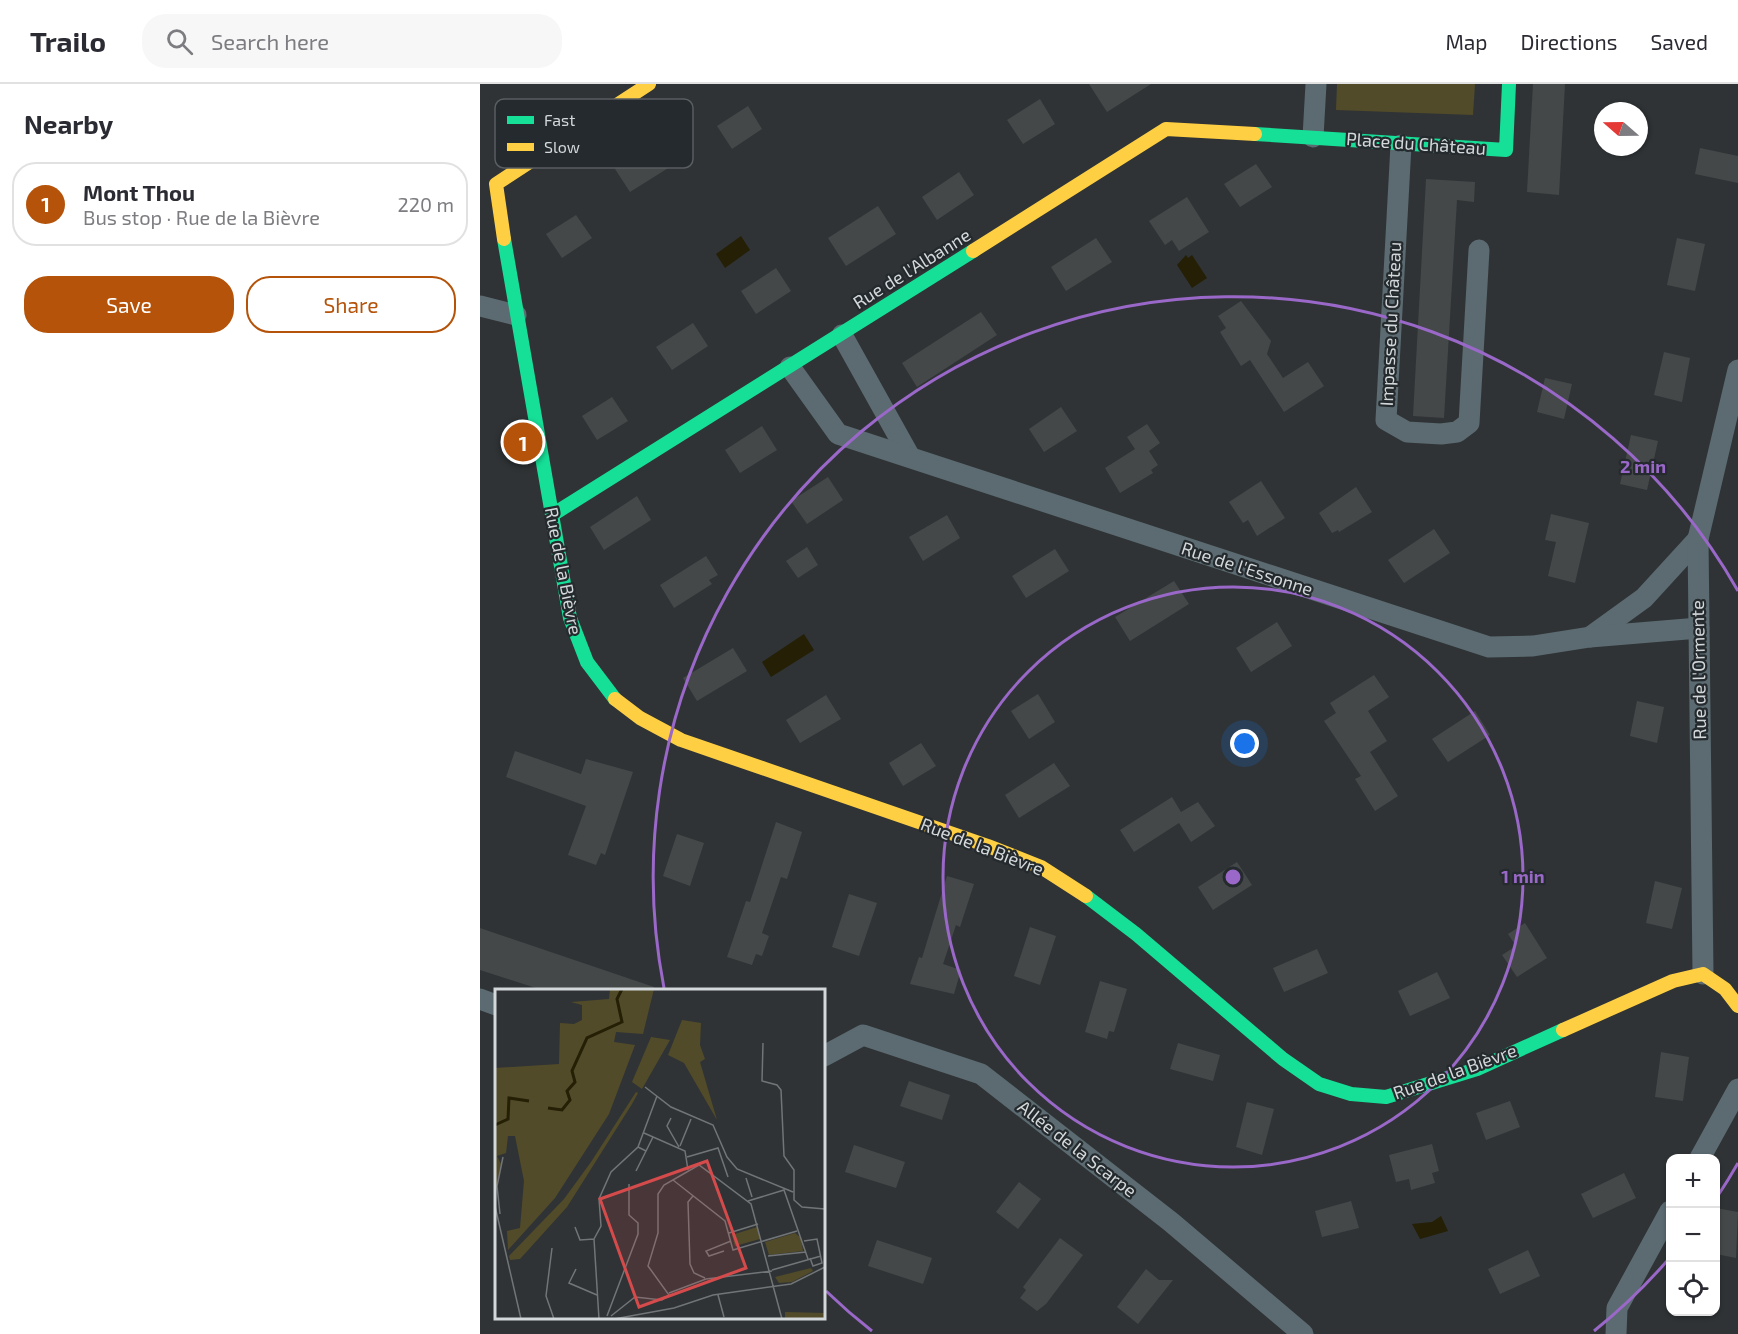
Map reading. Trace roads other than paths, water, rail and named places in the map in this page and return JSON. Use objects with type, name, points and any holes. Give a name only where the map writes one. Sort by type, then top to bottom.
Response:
[{"type":"street","name":"Rue de la Bièvre","points":[[626,99],[649,84]]},
{"type":"street","points":[[1313,137],[1316,84]]},
{"type":"street","name":"Place du Château","points":[[1313,137],[1401,145],[1506,150],[1509,84]]},
{"type":"street","name":"Rue de l'Albanne","points":[[552,515],[1167,129],[1313,137]]},
{"type":"street","name":"Impasse du Château","points":[[1401,145],[1386,420],[1407,432],[1457,432],[1468,423],[1479,250]]},
{"type":"street","name":"Rue de la Bièvre","points":[[520,168],[496,184],[516,315],[570,618],[578,646],[592,672],[614,699],[639,720],[681,740],[988,846],[1041,867],[1080,891],[1136,934],[1283,1059],[1319,1084],[1351,1094],[1386,1098],[1477,1069],[1673,981],[1703,974]]},
{"type":"street","points":[[480,306],[516,315]]},
{"type":"street","points":[[842,335],[910,457]]},
{"type":"street","name":"Rue de l'Essonne","points":[[790,367],[838,434],[1489,647],[1533,646],[1590,637],[1699,628]]},
{"type":"street","name":"Rue de l'Ormente","points":[[1703,974],[1698,539],[1738,370]]},
{"type":"street","name":"Rue de l'Essonne","points":[[1590,637],[1644,598],[1698,539]]},
{"type":"street","points":[[1703,974],[1725,989],[1738,1006]]},
{"type":"street","points":[[480,999],[495,1005]]},
{"type":"street","name":"Allée de la Scarpe","points":[[825,1055],[863,1035],[981,1074],[1171,1222],[1303,1334]]},
{"type":"street","points":[[1702,1154],[1738,1089]]},
{"type":"street","points":[[1616,1334],[1617,1308],[1666,1220]]},
{"type":"place","name":"Mont Thou","points":[[523,442]]}]
